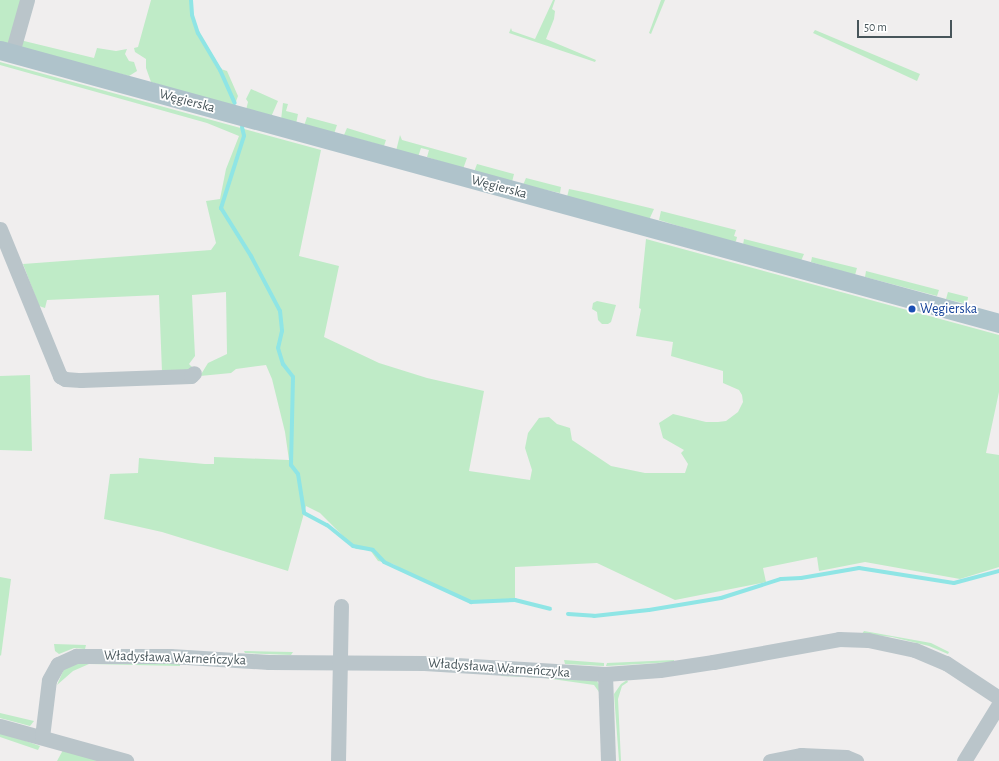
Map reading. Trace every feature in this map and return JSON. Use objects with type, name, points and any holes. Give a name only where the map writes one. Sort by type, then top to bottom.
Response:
[{"type":"main road","name":"Węgierska","points":[[6,51],[999,323]]},
{"type":"street","points":[[6,51],[27,0]]},
{"type":"street","points":[[0,229],[60,376],[76,380],[191,376],[194,373]]},
{"type":"street","points":[[338,761],[341,606]]},
{"type":"street","name":"Władysława Warneńczyka","points":[[42,737],[49,680],[58,664],[76,656],[170,656],[269,662],[424,663],[605,674],[660,670],[839,639],[868,640],[915,650],[946,663],[999,698]]},
{"type":"street","points":[[605,674],[608,761]]},
{"type":"street","points":[[964,761],[999,704]]},
{"type":"street","points":[[0,726],[126,761]]},
{"type":"street","points":[[770,761],[801,755],[846,757],[856,761]]},
{"type":"green space","points":[[0,0],[23,0],[9,44],[0,42]]},
{"type":"green space","points":[[151,0],[192,0],[193,15],[199,33],[221,69],[227,71],[238,96],[234,107],[151,82],[146,68],[146,59],[135,52],[134,48],[138,47]]},
{"type":"green space","points":[[553,0],[555,0],[552,9],[555,11],[554,19],[546,39],[596,60],[595,62],[509,33],[511,28],[512,31],[535,39]]},
{"type":"green space","points":[[661,0],[665,0],[651,34],[649,33]]},
{"type":"green space","points":[[815,30],[920,74],[917,81],[813,33]]},
{"type":"green space","points":[[20,40],[94,58],[97,48],[116,51],[127,49],[125,54],[129,61],[134,62],[137,71],[129,76],[17,48]]},
{"type":"green space","points":[[0,62],[321,150],[299,256],[339,266],[324,337],[379,363],[427,378],[484,391],[469,471],[530,480],[532,470],[525,448],[528,433],[539,418],[549,417],[557,424],[570,428],[572,440],[611,466],[645,473],[685,473],[688,464],[681,453],[684,450],[663,438],[659,423],[673,414],[706,422],[726,421],[738,412],[743,402],[742,395],[739,390],[723,383],[723,371],[671,356],[673,342],[636,336],[641,309],[639,308],[646,239],[999,335],[999,392],[986,453],[999,455],[999,567],[960,579],[865,562],[819,571],[817,557],[763,568],[766,582],[675,600],[597,563],[515,567],[515,600],[471,602],[433,586],[393,564],[378,561],[370,550],[356,549],[320,513],[306,506],[288,571],[162,532],[104,519],[110,474],[138,473],[139,458],[205,464],[214,464],[214,457],[289,460],[285,432],[272,379],[266,365],[236,369],[231,373],[200,376],[208,363],[227,354],[226,292],[192,295],[195,356],[189,364],[195,370],[162,372],[159,295],[47,300],[45,308],[39,306],[23,264],[211,250],[216,243],[206,201],[220,199],[226,169],[239,136],[207,123],[0,65]]},
{"type":"green space","points":[[251,89],[278,101],[271,117],[246,110],[248,102],[246,99]]},
{"type":"green space","points":[[283,103],[288,104],[286,111],[298,114],[296,124],[281,120]]},
{"type":"green space","points":[[307,117],[337,125],[334,134],[304,126]]},
{"type":"green space","points":[[347,128],[386,140],[384,146],[344,135]]},
{"type":"green space","points":[[400,135],[402,140],[467,158],[463,169],[427,157],[429,150],[421,148],[418,157],[396,151]]},
{"type":"green space","points":[[477,164],[514,174],[512,182],[474,172]]},
{"type":"green space","points":[[526,178],[561,187],[560,193],[523,185]]},
{"type":"green space","points":[[569,189],[654,209],[649,220],[567,197]]},
{"type":"green space","points":[[661,211],[736,230],[734,236],[737,237],[736,241],[734,243],[659,220]]},
{"type":"green space","points":[[744,239],[804,254],[801,261],[743,245]]},
{"type":"green space","points":[[812,257],[857,268],[855,275],[811,262]]},
{"type":"green space","points":[[866,271],[939,290],[937,296],[865,277]]},
{"type":"green space","points":[[948,292],[968,297],[967,304],[946,299]]},
{"type":"green space","points":[[597,301],[616,305],[611,322],[608,324],[602,324],[598,320],[597,312],[592,309],[593,303]]},
{"type":"green space","points":[[30,375],[32,451],[0,450],[0,376]]},
{"type":"green space","points":[[0,577],[11,579],[1,656],[0,655]]},
{"type":"green space","points":[[864,631],[931,643],[949,652],[948,654],[929,646],[892,637],[862,634]]},
{"type":"green space","points":[[54,644],[86,645],[85,649],[74,648],[59,654],[55,651]]},
{"type":"green space","points":[[244,651],[293,652],[291,655],[245,653]]},
{"type":"green space","points":[[85,659],[180,663],[180,666],[89,664],[73,671],[57,685],[64,669]]},
{"type":"green space","points":[[564,660],[604,663],[604,666],[565,664]]},
{"type":"green space","points":[[674,660],[674,662],[606,666],[607,663]]},
{"type":"green space","points":[[501,674],[589,677],[597,681],[601,688],[599,692],[594,685],[545,678],[501,676]]},
{"type":"green space","points":[[627,680],[628,682],[622,686],[618,699],[621,761],[619,761],[614,694],[621,684]]},
{"type":"green space","points":[[0,713],[34,721],[30,726],[0,718]]},
{"type":"green space","points":[[0,732],[40,746],[38,750],[0,737]]},
{"type":"green space","points":[[63,750],[102,761],[57,761]]},
{"type":"waterway","points":[[191,0],[192,15],[198,33],[220,70],[235,103]]},
{"type":"waterway","points":[[242,127],[244,136],[221,208],[251,256],[280,311],[282,331],[278,348],[283,364],[293,377],[291,465],[298,474],[304,513],[327,525],[353,546],[373,550],[384,562],[471,602],[515,600],[550,609]]},
{"type":"waterway","points":[[568,614],[594,616],[649,610],[721,598],[781,579],[801,578],[859,568],[954,583],[999,571]]},
{"type":"place","name":"Węgierska","points":[[912,309]]}]
